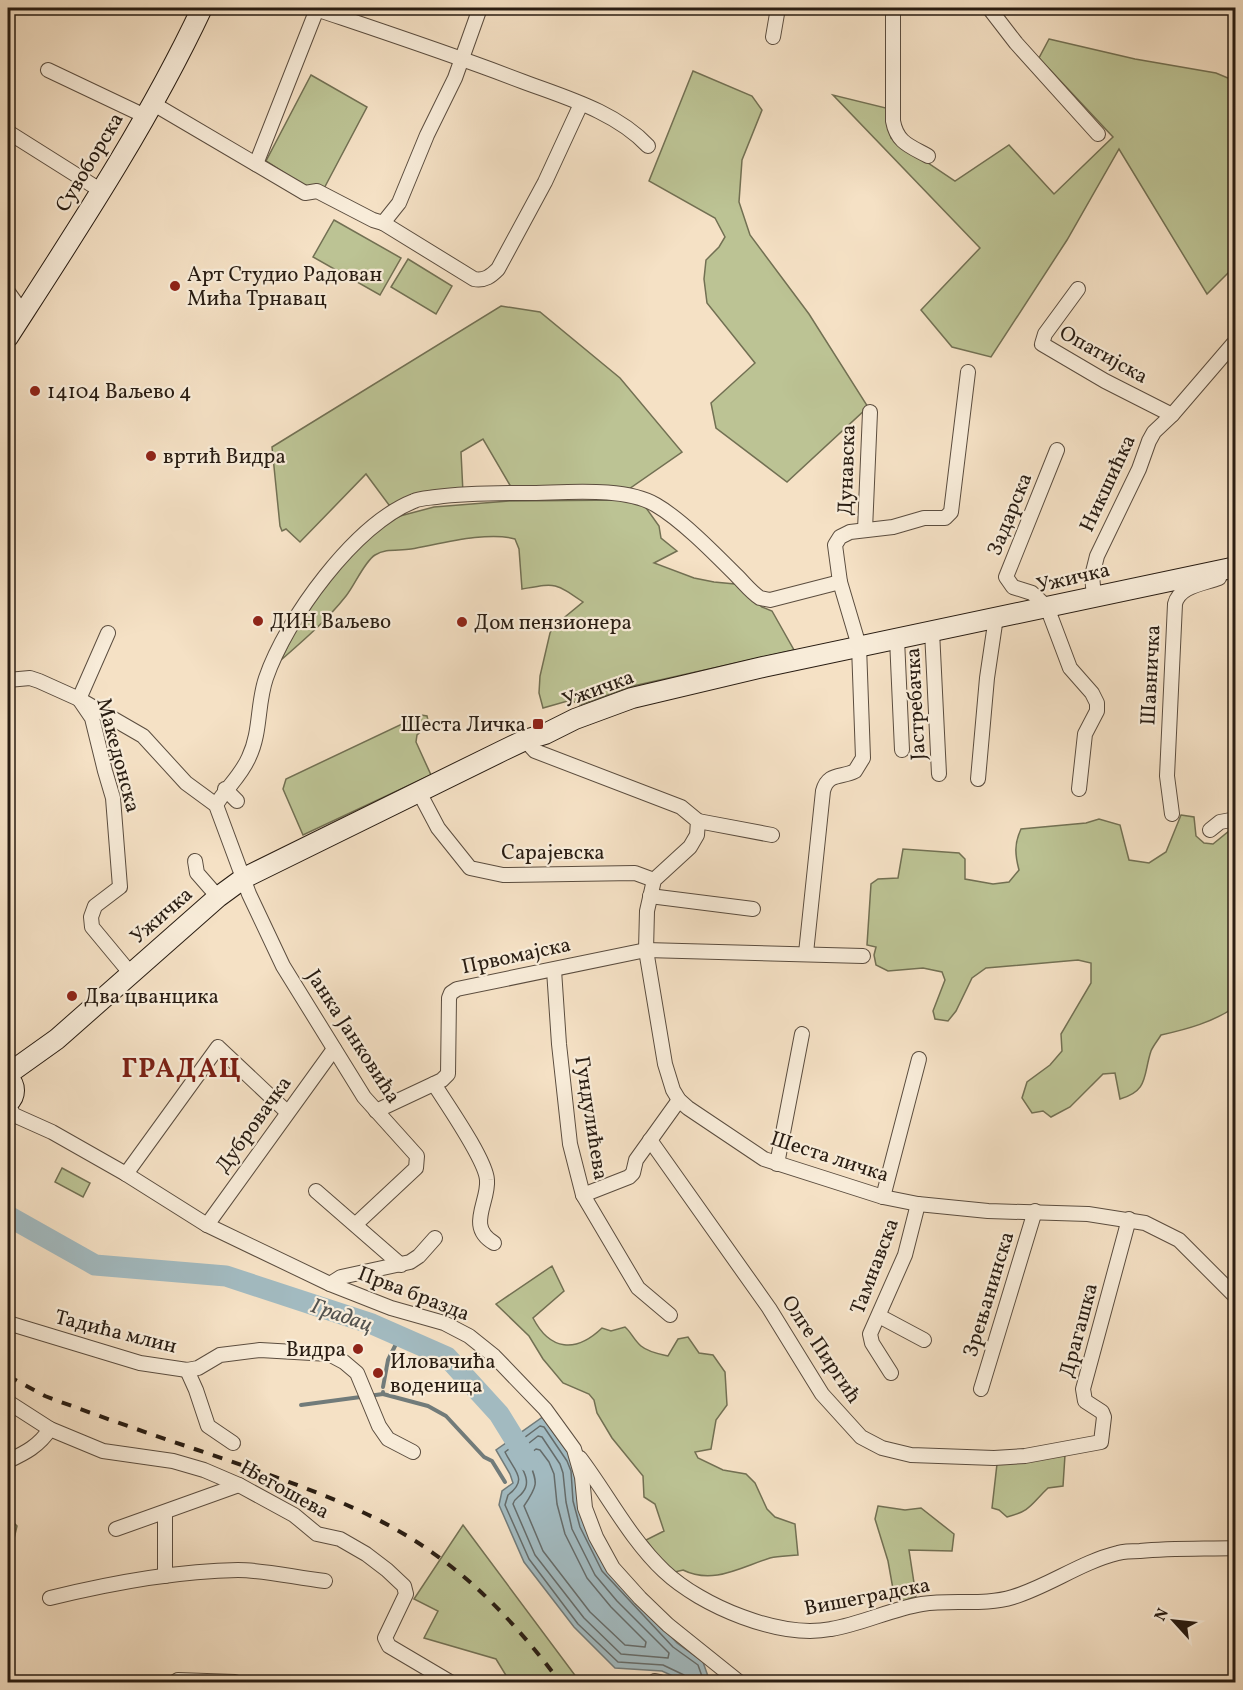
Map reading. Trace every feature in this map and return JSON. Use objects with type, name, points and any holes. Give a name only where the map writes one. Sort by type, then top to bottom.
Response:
[{"type":"main road","name":"Сувоборска","points":[[8,337],[64,250],[148,110],[202,8]]},
{"type":"main road","name":"Ужичка","points":[[10,1090],[29,1074],[57,1040],[218,897],[244,878],[525,740],[632,698],[859,646],[1231,568]]},
{"type":"street","points":[[256,164],[315,8],[462,58],[581,104],[617,121],[636,134],[648,146]]},
{"type":"street","points":[[383,223],[399,203],[427,135],[455,78],[480,8]]},
{"type":"street","points":[[773,37],[778,8]]},
{"type":"street","points":[[893,8],[895,132],[906,144],[928,156]]},
{"type":"street","points":[[989,8],[1016,43],[1098,134]]},
{"type":"street","points":[[48,70],[148,110],[256,164],[304,193],[317,191],[383,223],[474,279],[480,280],[492,275],[498,269],[545,182],[581,104]]},
{"type":"street","points":[[8,132],[100,190]]},
{"type":"street","name":"Опатијска","points":[[1078,289],[1046,334],[1042,344],[1104,381],[1172,414]]},
{"type":"street","points":[[8,292],[23,313]]},
{"type":"street","name":"Никшићка","points":[[1094,596],[1092,576],[1096,556],[1139,469],[1149,441],[1154,432],[1233,344]]},
{"type":"street","points":[[806,953],[823,790],[825,784],[833,776],[855,771],[861,764],[862,758],[859,646],[840,582],[835,545],[837,540],[850,532],[893,527],[924,518],[945,518],[951,512],[968,372]]},
{"type":"street","name":"Дунавска","points":[[865,530],[870,412]]},
{"type":"street","name":"Задарска","points":[[1047,607],[1032,593],[1013,587],[1006,577],[1057,450]]},
{"type":"street","points":[[8,680],[30,678],[39,681],[80,699],[144,736],[186,783],[216,805],[225,789],[240,774],[249,758],[258,733],[261,695],[266,677],[290,626],[310,596],[351,547],[386,517],[414,500],[463,493],[626,493],[657,505],[676,519],[754,594],[764,600],[840,582]]},
{"type":"street","name":"Шавничка","points":[[1172,814],[1167,776],[1176,597],[1182,591],[1220,578],[1231,568]]},
{"type":"street","points":[[1047,607],[1070,668],[1092,693],[1097,704],[1085,734],[1079,789]]},
{"type":"street","points":[[978,779],[987,678],[996,617]]},
{"type":"street","name":"Јастребачка","points":[[932,631],[939,774]]},
{"type":"street","name":"Македонска","points":[[108,633],[80,699],[92,718],[113,798],[121,875],[120,887],[95,906],[91,917],[92,927],[130,974]]},
{"type":"street","points":[[897,639],[902,750]]},
{"type":"street","points":[[525,740],[535,751],[681,807],[698,821],[772,836]]},
{"type":"street","points":[[225,789],[237,801]]},
{"type":"street","name":"Сарајевска","points":[[419,792],[438,828],[470,868],[503,875],[635,873],[654,880]]},
{"type":"street","name":"Јанка Јанковића","points":[[216,805],[249,894],[283,966],[364,1097],[417,1156],[416,1168],[356,1224]]},
{"type":"street","points":[[1209,830],[1220,822],[1236,819]]},
{"type":"street","points":[[583,1195],[629,1177],[633,1173],[636,1160],[679,1100],[673,1090],[665,1064],[646,950],[647,911],[654,880],[690,847],[697,835],[698,821]]},
{"type":"street","points":[[195,861],[197,873],[218,897]]},
{"type":"street","points":[[650,896],[753,909]]},
{"type":"street","name":"Првомајска","points":[[376,1111],[434,1084],[448,1074],[451,993],[457,988],[646,950],[863,956]]},
{"type":"street","name":"Гундулићева","points":[[554,970],[570,1144],[583,1195],[638,1288],[670,1316]]},
{"type":"street","points":[[777,1164],[802,1034]]},
{"type":"street","points":[[126,1174],[218,1047],[287,1112]]},
{"type":"street","name":"Дубровачка","points":[[207,1225],[334,1049]]},
{"type":"street","points":[[883,1197],[919,1059]]},
{"type":"street","points":[[434,1084],[482,1162],[488,1182],[480,1222],[487,1239],[494,1243]]},
{"type":"street","name":"Прва бразда","points":[[10,1090],[21,1107],[41,1126],[126,1174],[207,1225],[330,1284],[391,1308],[444,1323],[469,1336],[494,1356],[545,1409],[574,1449],[582,1477],[585,1508],[596,1537],[613,1568],[668,1625],[740,1683]]},
{"type":"street","name":"Шеста личка","points":[[679,1100],[751,1152],[777,1164],[883,1197],[918,1204],[988,1211],[1088,1214],[1145,1222],[1179,1240],[1236,1297]]},
{"type":"street","name":"Олге Пиргић","points":[[650,1140],[769,1308],[822,1394],[861,1437],[882,1448],[911,1455],[994,1458],[1025,1456],[1101,1442]]},
{"type":"street","points":[[316,1191],[402,1264]]},
{"type":"street","name":"Тамнавска","points":[[891,1373],[870,1339],[870,1334],[905,1255],[918,1204]]},
{"type":"street","name":"Зрењанинска","points":[[981,1389],[1035,1211]]},
{"type":"street","name":"Драгашка","points":[[1101,1442],[1104,1417],[1102,1412],[1085,1401],[1083,1389],[1129,1219]]},
{"type":"street","points":[[330,1284],[341,1277],[402,1264],[419,1256],[435,1238]]},
{"type":"street","points":[[879,1316],[924,1340]]},
{"type":"street","name":"Тадића млин","points":[[8,1323],[163,1368],[187,1370],[198,1368],[220,1355],[260,1350],[329,1354],[344,1362],[357,1373],[388,1439],[413,1452]]},
{"type":"street","points":[[187,1370],[208,1426],[233,1443]]},
{"type":"street","name":"Његошева","points":[[8,1402],[50,1429],[103,1451],[173,1461],[204,1470],[239,1485],[294,1515],[317,1534],[340,1539],[366,1554],[404,1586],[406,1594],[385,1638],[389,1646],[450,1683]]},
{"type":"street","points":[[8,1461],[34,1448],[44,1439],[50,1429]]},
{"type":"street","name":"Вишеградска","points":[[574,1449],[604,1489],[632,1534],[664,1572],[715,1606],[771,1626],[803,1632],[845,1626],[925,1603],[1010,1598],[1119,1552],[1236,1548]]},
{"type":"street","points":[[116,1529],[239,1485]]},
{"type":"street","points":[[165,1513],[165,1576]]},
{"type":"street","points":[[50,1598],[165,1576],[240,1570],[325,1581]]},
{"type":"street","points":[[175,1683],[178,1680],[236,1683]]},
{"type":"green space","points":[[1049,39],[1135,59],[1216,73],[1235,81],[1235,266],[1207,294],[1119,149],[1067,240],[991,357],[952,347],[921,310],[980,248],[833,95],[886,108],[891,138],[955,181],[1009,145],[1054,194],[1113,137],[1039,58]]},
{"type":"green space","points":[[693,71],[752,96],[762,110],[742,160],[739,202],[750,235],[809,314],[868,407],[787,482],[716,428],[711,403],[755,363],[707,303],[704,279],[706,260],[725,237],[715,218],[649,181]]},
{"type":"green space","points":[[311,75],[367,107],[320,196],[266,161]]},
{"type":"green space","points":[[334,220],[401,258],[380,295],[313,257]]},
{"type":"green space","points":[[408,259],[452,286],[436,314],[391,287]]},
{"type":"green space","points":[[501,306],[540,312],[620,378],[682,452],[626,491],[514,492],[483,439],[461,452],[463,493],[389,505],[366,474],[300,542],[286,529],[282,531],[272,447]]},
{"type":"green space","points":[[625,500],[644,505],[659,526],[661,538],[677,551],[654,563],[694,578],[735,584],[762,607],[772,611],[794,650],[633,686],[580,705],[571,700],[543,708],[539,693],[540,676],[550,633],[554,626],[583,602],[554,586],[522,589],[519,549],[515,539],[491,536],[388,551],[375,555],[367,563],[339,605],[281,660],[302,617],[325,585],[375,529],[400,516],[434,507],[509,501]]},
{"type":"green space","points":[[421,715],[427,716],[429,725],[417,735],[416,742],[431,775],[303,835],[283,789],[286,779]]},
{"type":"green space","points":[[1181,815],[1194,817],[1196,836],[1204,843],[1213,844],[1229,831],[1235,830],[1235,1007],[1200,1024],[1161,1035],[1151,1051],[1140,1087],[1129,1096],[1120,1099],[1115,1073],[1103,1074],[1070,1107],[1051,1117],[1043,1111],[1032,1113],[1022,1098],[1027,1082],[1050,1065],[1062,1051],[1061,1034],[1091,983],[1091,963],[1078,960],[986,968],[972,978],[956,1011],[948,1021],[935,1019],[933,1011],[945,980],[942,972],[923,968],[888,971],[876,965],[874,955],[876,947],[867,945],[871,884],[878,879],[898,878],[903,849],[959,853],[965,859],[965,879],[993,884],[1009,882],[1019,870],[1016,850],[1021,829],[1086,823],[1099,819],[1120,825],[1129,860],[1149,863],[1166,852]]},
{"type":"green space","points":[[62,1168],[90,1183],[83,1197],[55,1182]]},
{"type":"green space","points":[[552,1266],[564,1291],[533,1318],[547,1337],[555,1342],[573,1345],[583,1342],[602,1328],[611,1331],[625,1327],[647,1350],[668,1356],[678,1339],[688,1337],[699,1353],[713,1355],[725,1372],[727,1405],[716,1420],[711,1449],[695,1452],[698,1458],[723,1470],[746,1474],[755,1483],[767,1509],[775,1517],[795,1524],[798,1555],[770,1558],[727,1573],[705,1576],[683,1570],[675,1572],[661,1560],[646,1540],[664,1531],[655,1504],[644,1497],[643,1476],[612,1438],[589,1394],[563,1383],[543,1359],[529,1336],[496,1304]]},
{"type":"green space","points":[[1065,1455],[1063,1486],[1048,1488],[1030,1506],[1015,1515],[1007,1517],[999,1510],[992,1508],[997,1464]]},
{"type":"green space","points":[[878,1506],[905,1510],[921,1508],[954,1534],[952,1551],[909,1550],[916,1596],[900,1603],[893,1589],[888,1561],[875,1519]]},
{"type":"green space","points":[[8,1517],[17,1526],[12,1547],[14,1566],[8,1591]]},
{"type":"green space","points":[[463,1525],[580,1682],[510,1682],[496,1659],[424,1638],[438,1611],[414,1599]]},
{"type":"water","points":[[544,1416],[572,1458],[579,1499],[645,1609],[677,1643],[703,1662],[710,1682],[686,1682],[662,1671],[615,1668],[574,1627],[524,1562],[499,1505],[502,1491],[513,1483],[496,1450]]},
{"type":"waterway","name":"Градац","points":[[8,1216],[95,1265],[226,1276],[372,1324],[447,1357],[499,1414],[528,1461]]},
{"type":"waterway","points":[[383,1387],[388,1360],[400,1336]]},
{"type":"waterway","points":[[383,1392],[383,1394],[428,1406],[446,1416],[484,1457],[492,1461],[505,1482]]},
{"type":"waterway","points":[[301,1405],[383,1394]]},
{"type":"railway","points":[[8,1376],[45,1396],[309,1489],[360,1511],[410,1537],[469,1581],[486,1597],[517,1629],[560,1682]]},
{"type":"place","name":"Арт Студио Радован Мића Трнавац","points":[[175,286]]},
{"type":"place","name":"14104 Ваљево 4","points":[[35,391]]},
{"type":"place","name":"вртић Видра","points":[[151,456]]},
{"type":"place","name":"ДИН Ваљево","points":[[258,621]]},
{"type":"place","name":"Дом пензионера","points":[[462,622]]},
{"type":"place","name":"Шеста Личка","points":[[538,724]]},
{"type":"place","name":"Два цванцика","points":[[72,996]]},
{"type":"place","name":"Видра","points":[[358,1349]]},
{"type":"place","name":"Иловачића воденица","points":[[378,1373]]},
{"type":"district","name":"ГРАДАЦ","points":[[182,1068]]}]
